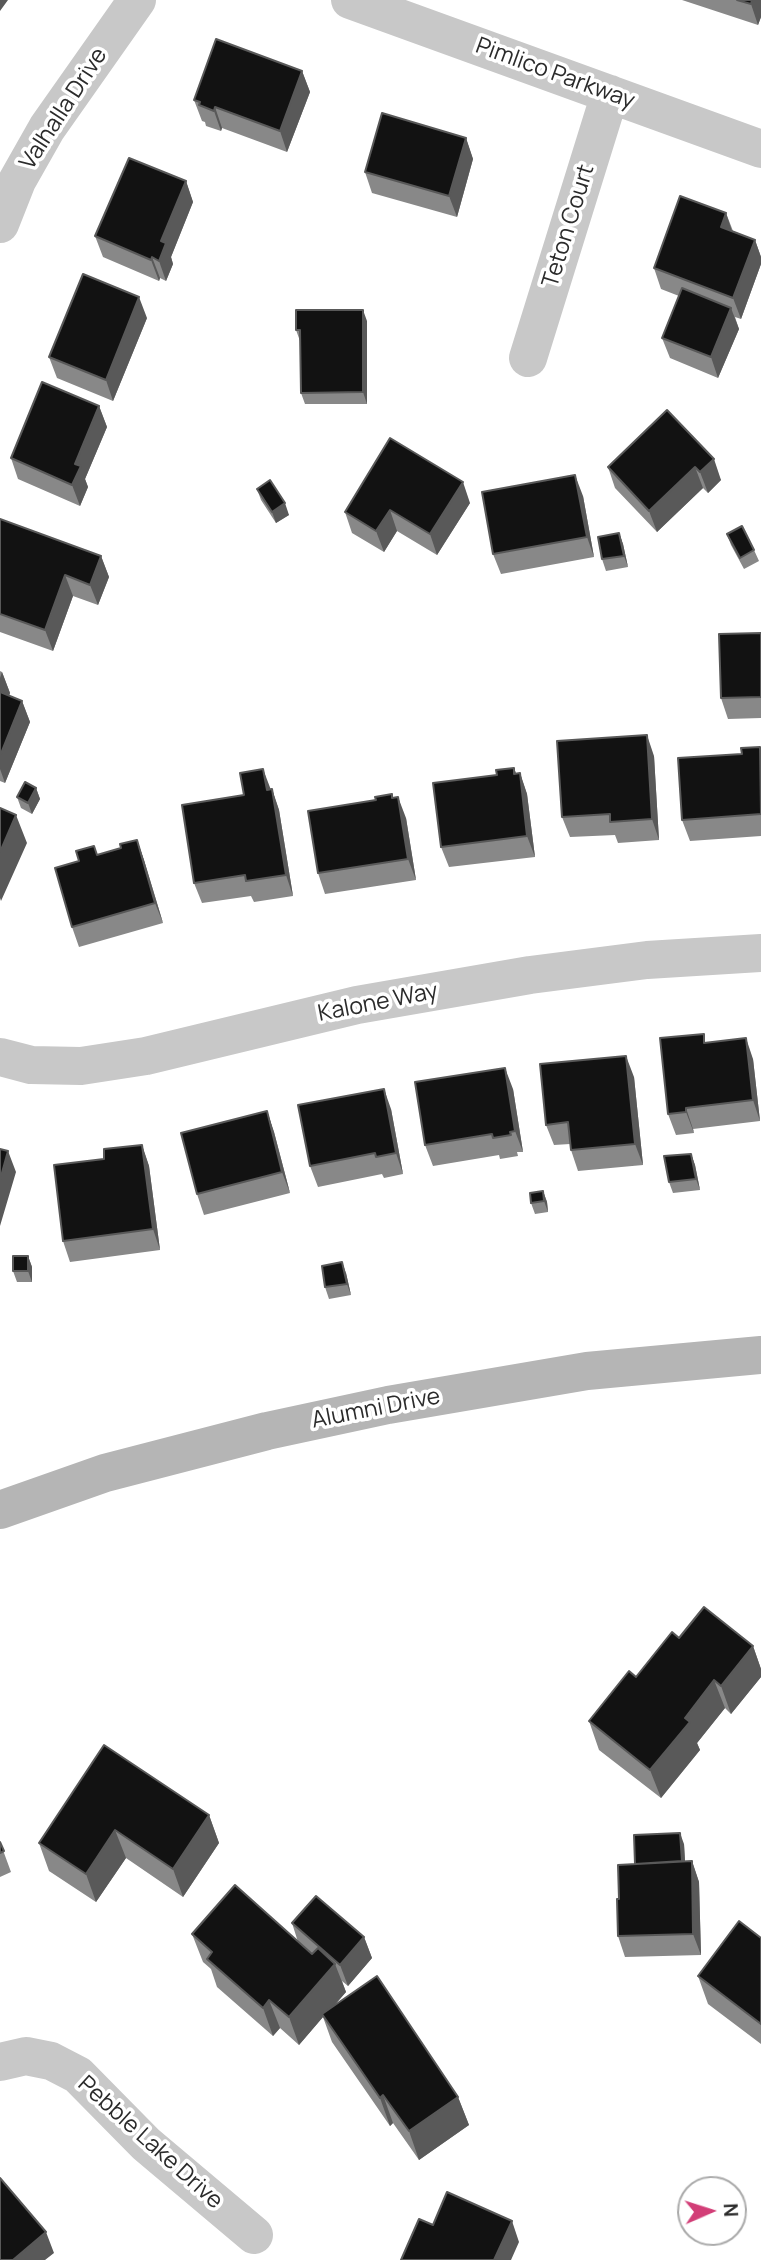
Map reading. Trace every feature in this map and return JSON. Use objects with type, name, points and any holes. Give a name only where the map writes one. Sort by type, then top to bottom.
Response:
[{"type":"street","name":"Valhalla Drive","points":[[0,224],[17,181],[47,128],[137,0]]},
{"type":"street","name":"Pimlico Parkway","points":[[350,0],[761,149]]},
{"type":"street","name":"Teton Court","points":[[528,358],[610,94]]},
{"type":"street","name":"Kalone Way","points":[[0,1057],[31,1065],[80,1066],[146,1056],[357,1005],[530,975],[647,960],[761,953]]},
{"type":"street","name":"Alumni Drive","points":[[0,1510],[105,1472],[267,1430],[388,1405],[587,1371],[761,1355]]},
{"type":"street","name":"Pebble Lake Drive","points":[[0,2062],[26,2056],[51,2061],[78,2075],[146,2144],[254,2235]]},
{"type":"building","points":[[216,39],[302,71],[280,131],[215,107],[214,111],[194,100]]},
{"type":"building","points":[[382,113],[466,138],[449,196],[365,172]]},
{"type":"building","points":[[129,158],[186,181],[161,241],[166,243],[159,261],[95,236]]},
{"type":"building","points":[[680,196],[726,213],[721,227],[755,240],[733,298],[654,268]]},
{"type":"building","points":[[83,274],[139,297],[106,380],[49,357]]},
{"type":"building","points":[[682,288],[731,308],[711,357],[662,338]]},
{"type":"building","points":[[296,310],[363,310],[363,392],[301,393],[300,330],[296,330]]},
{"type":"building","points":[[42,382],[99,406],[75,464],[81,466],[72,485],[11,458]]},
{"type":"building","points":[[667,410],[714,459],[700,472],[695,467],[649,511],[608,467]]},
{"type":"building","points":[[390,438],[463,482],[430,534],[390,510],[376,531],[345,512]]},
{"type":"building","points":[[575,475],[587,537],[493,554],[482,492]]},
{"type":"building","points":[[270,480],[285,503],[272,512],[257,489]]},
{"type":"building","points":[[0,519],[101,556],[90,585],[65,575],[45,630],[0,614]]},
{"type":"building","points":[[742,526],[754,550],[740,558],[727,534]]},
{"type":"building","points":[[619,533],[624,556],[602,559],[598,537]]},
{"type":"building","points":[[761,633],[761,697],[721,698],[719,634]]},
{"type":"building","points":[[0,692],[22,701],[0,756]]},
{"type":"building","points":[[647,735],[652,819],[610,822],[610,814],[562,817],[557,741]]},
{"type":"building","points":[[760,747],[761,814],[682,820],[678,758],[742,754],[741,748]]},
{"type":"building","points":[[514,768],[514,774],[520,773],[527,836],[441,847],[433,783],[497,775],[496,770]]},
{"type":"building","points":[[263,769],[267,790],[272,789],[286,875],[246,881],[245,875],[194,883],[182,805],[244,795],[240,773]]},
{"type":"building","points":[[25,782],[36,788],[28,803],[17,797]]},
{"type":"building","points":[[392,794],[392,798],[398,797],[408,859],[318,873],[308,811],[376,800],[375,797]]},
{"type":"building","points":[[0,808],[16,815],[0,852]]},
{"type":"building","points":[[137,840],[155,903],[72,927],[55,868],[79,861],[76,851],[94,846],[97,855],[121,848],[120,844]]},
{"type":"building","points":[[704,1034],[704,1043],[746,1038],[753,1100],[686,1108],[686,1112],[668,1114],[660,1038]]},
{"type":"building","points":[[626,1056],[635,1144],[571,1150],[568,1122],[546,1125],[540,1064]]},
{"type":"building","points":[[505,1068],[515,1131],[510,1132],[511,1135],[493,1138],[492,1134],[425,1145],[415,1082]]},
{"type":"building","points":[[384,1089],[396,1153],[376,1157],[375,1153],[310,1166],[298,1105]]},
{"type":"building","points":[[267,1111],[282,1172],[197,1194],[181,1133]]},
{"type":"building","points":[[142,1145],[153,1229],[63,1241],[54,1165],[104,1159],[104,1149]]},
{"type":"building","points":[[0,1149],[8,1151],[0,1180]]},
{"type":"building","points":[[691,1154],[696,1179],[669,1182],[664,1156]]},
{"type":"building","points":[[543,1191],[544,1201],[531,1203],[530,1193]]},
{"type":"building","points":[[13,1256],[28,1256],[28,1271],[13,1271]]},
{"type":"building","points":[[342,1262],[347,1284],[325,1287],[322,1266]]},
{"type":"building","points":[[704,1607],[753,1646],[721,1686],[714,1680],[685,1718],[690,1722],[650,1770],[589,1721],[629,1671],[636,1677],[672,1632],[679,1638]]},
{"type":"building","points":[[104,1745],[209,1815],[173,1869],[115,1830],[86,1874],[39,1843]]},
{"type":"building","points":[[680,1833],[682,1861],[635,1864],[634,1835]]},
{"type":"building","points":[[692,1861],[693,1934],[618,1936],[618,1865]]},
{"type":"building","points":[[235,1885],[312,1954],[318,1948],[335,1964],[289,2017],[269,2000],[263,2008],[207,1959],[212,1952],[192,1934]]},
{"type":"building","points":[[316,1896],[364,1937],[340,1965],[292,1923]]},
{"type":"building","points":[[739,1921],[761,1938],[761,2024],[698,1976]]},
{"type":"building","points":[[377,1976],[458,2097],[409,2131],[383,2095],[380,2098],[322,2014]]},
{"type":"building","points":[[0,2178],[46,2232],[13,2260],[0,2260]]},
{"type":"building","points":[[447,2192],[512,2221],[494,2260],[401,2260],[419,2219],[433,2225]]}]
